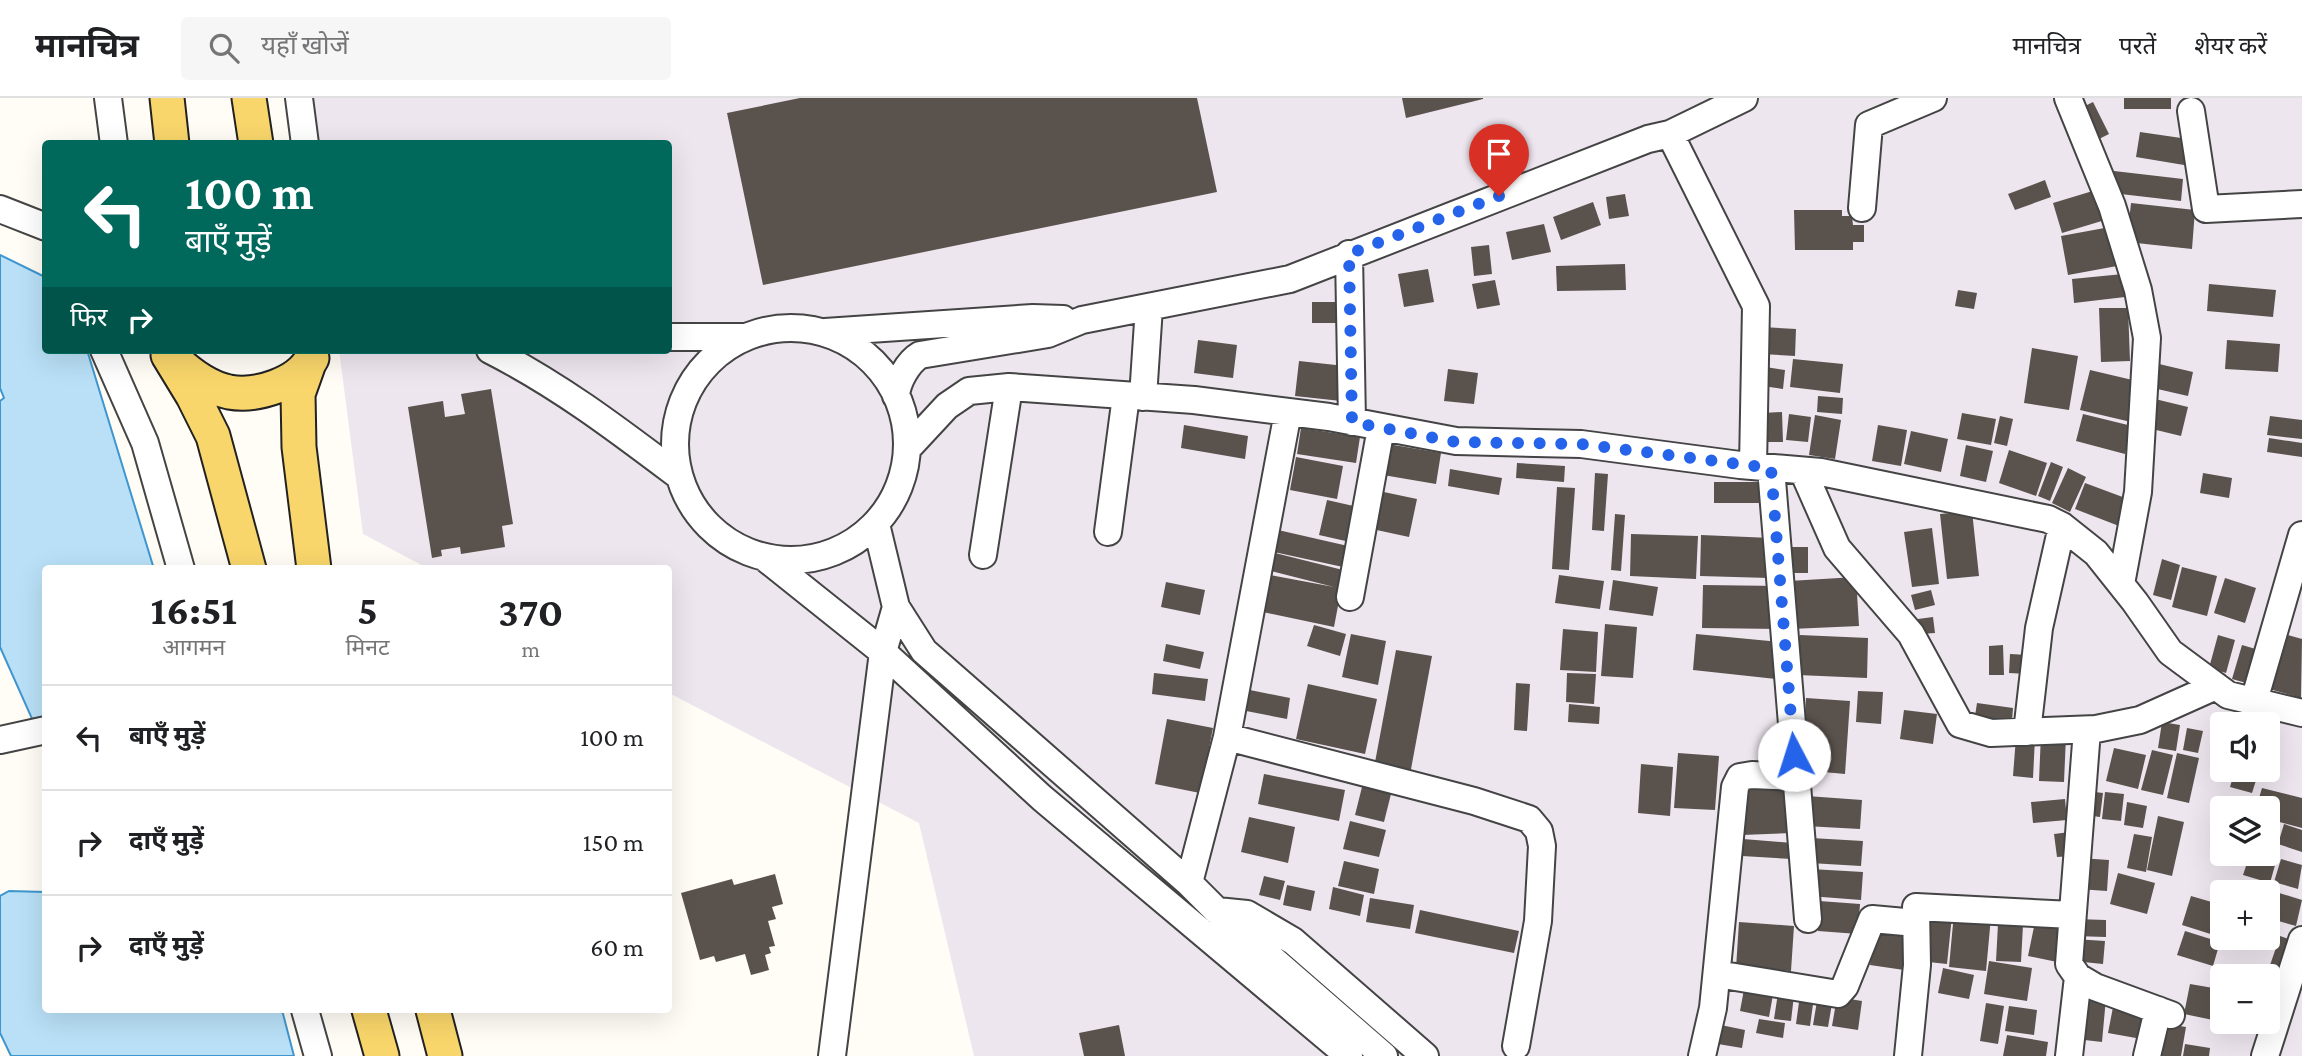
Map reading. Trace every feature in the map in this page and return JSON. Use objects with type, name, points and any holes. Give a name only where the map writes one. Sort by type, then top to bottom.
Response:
[{"type":"main road","points":[[167,98],[172,140]]},
{"type":"main road","points":[[249,98],[256,140]]},
{"type":"main road","points":[[168,354],[213,436],[248,565]]},
{"type":"main road","points":[[169,354],[192,375],[229,392],[261,391],[285,384],[313,357]]},
{"type":"main road","points":[[313,357],[299,394],[299,447],[314,565]]},
{"type":"main road","points":[[370,1013],[382,1056]]},
{"type":"main road","points":[[434,1013],[445,1056]]},
{"type":"street","points":[[108,98],[113,140]]},
{"type":"street","points":[[299,98],[304,140]]},
{"type":"street","points":[[897,396],[897,389],[908,366],[920,355],[1048,334],[1082,320],[1290,279],[1648,139],[1670,134],[1744,98]]},
{"type":"street","points":[[1862,208],[1869,125],[1933,98]]},
{"type":"street","points":[[2068,98],[2112,206],[2138,290],[2147,338],[2138,492],[2121,584]]},
{"type":"street","points":[[2190,111],[2206,209],[2302,204]]},
{"type":"street","points":[[1670,134],[1756,306],[1762,467],[1796,776],[1808,919]]},
{"type":"street","points":[[0,209],[42,225]]},
{"type":"street","points":[[1349,254],[1352,422]]},
{"type":"street","points":[[1108,532],[1135,396],[1149,307]]},
{"type":"street","points":[[672,337],[745,337],[782,328],[821,332],[1033,318],[1082,320]]},
{"type":"street","points":[[745,337],[716,354],[694,379],[679,410],[674,443],[679,476],[691,504],[710,528],[735,546],[764,557],[794,560],[824,555],[852,543],[876,524],[892,502],[903,476],[907,449],[905,422],[897,396],[878,367],[852,345],[821,332]]},
{"type":"street","points":[[106,354],[145,443],[180,565]]},
{"type":"street","points":[[498,354],[530,370],[586,406],[679,476]]},
{"type":"street","points":[[983,555],[1009,387]]},
{"type":"street","points":[[907,449],[947,406],[969,391],[1009,387],[1194,400],[1352,422],[1456,442],[1581,444],[1803,471],[1919,491],[2048,519],[2062,526],[2096,553],[2170,652],[2228,695],[2302,713]]},
{"type":"street","points":[[1189,883],[1227,737],[1288,412]]},
{"type":"street","points":[[1350,597],[1381,428]]},
{"type":"street","points":[[1803,471],[1837,548],[1911,634],[1961,724],[1991,733],[2087,730],[2140,720],[2216,686]]},
{"type":"street","points":[[876,524],[896,607],[924,651],[1384,1056]]},
{"type":"street","points":[[2027,732],[2039,628],[2062,526]]},
{"type":"street","points":[[2254,701],[2302,535]]},
{"type":"street","points":[[764,557],[883,652],[1042,798],[1349,1056]]},
{"type":"street","points":[[832,1056],[883,652],[896,607]]},
{"type":"street","points":[[2087,730],[2069,964],[2078,977],[2095,987],[2164,1013],[2147,1056]]},
{"type":"street","points":[[0,740],[42,731]]},
{"type":"street","points":[[1227,737],[1529,819],[1539,831],[1542,846],[1541,884],[1538,921],[1516,1046]]},
{"type":"street","points":[[1702,1056],[1713,1008],[1735,787],[1740,777],[1796,776]]},
{"type":"street","points":[[1908,1056],[1917,965],[1916,907],[2072,915]]},
{"type":"street","points":[[1217,911],[1247,914],[1293,942],[1425,1056]]},
{"type":"street","points":[[1717,974],[1839,994],[1845,986],[1872,919],[1916,923]]},
{"type":"street","points":[[2265,1056],[2302,940]]},
{"type":"street","points":[[2069,1056],[2078,977]]},
{"type":"street","points":[[306,1013],[318,1056]]},
{"type":"shaded area","points":[[307,98],[2302,98],[2302,1056],[974,1056],[919,823],[672,695],[672,565],[421,565],[363,534],[340,354],[672,354],[672,140],[313,140]]},
{"type":"water","points":[[0,255],[42,276],[42,354],[88,354],[153,565],[42,565],[42,720],[33,721],[0,647],[0,401],[4,398],[0,388]]},
{"type":"water","points":[[9,891],[42,892],[42,1013],[283,1013],[294,1056],[11,1056],[0,1033],[0,896]]},
{"type":"building","points":[[800,98],[1197,98],[1217,192],[763,285],[727,113]]},
{"type":"building","points":[[1402,98],[1483,98],[1483,99],[1406,118]]},
{"type":"building","points":[[2124,98],[2171,98],[2171,109],[2124,109]]},
{"type":"building","points":[[2093,102],[2109,134],[2093,142],[2077,110]]},
{"type":"building","points":[[2140,132],[2188,139],[2184,165],[2136,157]]},
{"type":"building","points":[[2114,171],[2183,179],[2181,201],[2112,193]]},
{"type":"building","points":[[2045,180],[2051,197],[2015,210],[2008,194]]},
{"type":"building","points":[[2096,190],[2105,220],[2062,233],[2053,203]]},
{"type":"building","points":[[1625,194],[1629,216],[1609,219],[1606,197]]},
{"type":"building","points":[[1593,202],[1601,225],[1561,240],[1553,217]]},
{"type":"building","points":[[2131,203],[2195,210],[2192,249],[2127,242]]},
{"type":"building","points":[[1794,210],[1842,210],[1842,216],[1852,216],[1853,225],[1864,225],[1864,242],[1853,242],[1853,250],[1795,250]]},
{"type":"building","points":[[1544,224],[1551,252],[1512,260],[1506,232]]},
{"type":"building","points":[[2110,227],[2117,266],[2068,275],[2061,236]]},
{"type":"building","points":[[1489,245],[1492,274],[1474,276],[1471,247]]},
{"type":"building","points":[[1625,264],[1626,290],[1557,291],[1556,266]]},
{"type":"building","points":[[1428,269],[1434,302],[1404,307],[1398,274]]},
{"type":"building","points":[[2123,274],[2125,297],[2074,303],[2072,279]]},
{"type":"building","points":[[1495,280],[1500,305],[1477,309],[1472,284]]},
{"type":"building","points":[[2209,284],[2276,290],[2273,317],[2207,311]]},
{"type":"building","points":[[1958,290],[1977,293],[1974,309],[1955,306]]},
{"type":"building","points":[[1312,302],[1342,302],[1342,323],[1312,323]]},
{"type":"building","points":[[2099,308],[2128,308],[2130,361],[2101,362]]},
{"type":"building","points":[[1762,327],[1796,329],[1795,356],[1761,354]]},
{"type":"building","points":[[1198,340],[1237,345],[1233,378],[1194,373]]},
{"type":"building","points":[[2227,340],[2280,344],[2278,372],[2225,369]]},
{"type":"building","points":[[2032,348],[2078,356],[2069,410],[2024,403]]},
{"type":"building","points":[[1793,359],[1843,364],[1840,393],[1790,387]]},
{"type":"building","points":[[1299,361],[1345,366],[1341,401],[1295,396]]},
{"type":"building","points":[[2159,364],[2193,372],[2188,396],[2153,388]]},
{"type":"building","points":[[1759,366],[1785,370],[1783,389],[1756,385]]},
{"type":"building","points":[[1448,369],[1478,373],[1474,404],[1444,401]]},
{"type":"building","points":[[2090,370],[2141,382],[2131,422],[2080,410]]},
{"type":"building","points":[[491,389],[513,524],[502,526],[505,547],[461,554],[460,547],[441,550],[442,556],[432,558],[408,407],[443,401],[445,417],[465,414],[461,394]]},
{"type":"building","points":[[1818,396],[1843,398],[1842,414],[1817,412]]},
{"type":"building","points":[[2155,399],[2188,407],[2181,436],[2148,428]]},
{"type":"building","points":[[1782,412],[1783,442],[1763,442],[1763,413]]},
{"type":"building","points":[[1962,413],[1996,419],[1991,445],[1957,439]]},
{"type":"building","points":[[1789,414],[1811,417],[1808,442],[1786,440]]},
{"type":"building","points":[[2083,414],[2132,426],[2125,454],[2076,441]]},
{"type":"building","points":[[1815,415],[1841,420],[1835,459],[1809,455]]},
{"type":"building","points":[[2000,416],[2013,419],[2007,446],[1994,443]]},
{"type":"building","points":[[2270,416],[2302,420],[2302,439],[2267,435]]},
{"type":"building","points":[[1184,425],[1248,436],[1245,459],[1181,448]]},
{"type":"building","points":[[1878,425],[1907,430],[1901,466],[1872,461]]},
{"type":"building","points":[[1301,428],[1360,437],[1356,463],[1297,454]]},
{"type":"building","points":[[1911,431],[1948,439],[1941,472],[1904,464]]},
{"type":"building","points":[[2269,438],[2302,443],[2302,457],[2267,452]]},
{"type":"building","points":[[1388,444],[1441,453],[1436,484],[1383,475]]},
{"type":"building","points":[[1966,445],[1993,451],[1986,482],[1960,476]]},
{"type":"building","points":[[2009,450],[2047,463],[2036,496],[1999,483]]},
{"type":"building","points":[[1296,457],[1343,466],[1337,499],[1290,490]]},
{"type":"building","points":[[2051,462],[2063,467],[2050,501],[2038,496]]},
{"type":"building","points":[[1517,463],[1565,466],[1564,482],[1516,478]]},
{"type":"building","points":[[2068,468],[2086,477],[2070,512],[2052,503]]},
{"type":"building","points":[[1450,469],[1502,478],[1499,495],[1448,486]]},
{"type":"building","points":[[1595,473],[1608,474],[1604,531],[1592,530]]},
{"type":"building","points":[[2203,473],[2232,478],[2229,498],[2200,493]]},
{"type":"building","points":[[1714,482],[1759,482],[1760,503],[1714,503]]},
{"type":"building","points":[[2085,483],[2128,499],[2119,526],[2075,509]]},
{"type":"building","points":[[1557,487],[1575,488],[1569,570],[1552,569]]},
{"type":"building","points":[[1379,491],[1417,499],[1409,537],[1372,529]]},
{"type":"building","points":[[1327,500],[1358,507],[1350,542],[1319,535]]},
{"type":"building","points":[[1972,511],[1979,576],[1947,579],[1940,514]]},
{"type":"building","points":[[1615,514],[1625,515],[1621,571],[1611,570]]},
{"type":"building","points":[[1932,528],[1939,584],[1912,587],[1904,532]]},
{"type":"building","points":[[1278,530],[1348,546],[1343,567],[1274,552]]},
{"type":"building","points":[[1631,534],[1698,536],[1696,579],[1630,576]]},
{"type":"building","points":[[1701,535],[1771,538],[1769,578],[1700,576]]},
{"type":"building","points":[[1782,547],[1808,547],[1808,573],[1782,573]]},
{"type":"building","points":[[1275,553],[1343,570],[1334,627],[1263,612],[1270,575],[1334,587],[1271,571]]},
{"type":"building","points":[[2162,559],[2180,565],[2171,600],[2153,595]]},
{"type":"building","points":[[2182,567],[2217,576],[2207,616],[2172,607]]},
{"type":"building","points":[[1559,575],[1604,581],[1600,609],[1555,603]]},
{"type":"building","points":[[1856,577],[1859,626],[1791,629],[1789,581]]},
{"type":"building","points":[[2225,578],[2256,588],[2245,623],[2214,613]]},
{"type":"building","points":[[1613,580],[1658,587],[1653,616],[1609,610]]},
{"type":"building","points":[[1166,582],[1205,590],[1200,615],[1161,607]]},
{"type":"building","points":[[1703,585],[1780,586],[1780,629],[1702,628]]},
{"type":"building","points":[[1931,590],[1935,605],[1915,610],[1911,595]]},
{"type":"building","points":[[1933,617],[1935,633],[1920,634],[1918,619]]},
{"type":"building","points":[[1605,624],[1637,627],[1633,678],[1601,676]]},
{"type":"building","points":[[1314,625],[1346,634],[1340,656],[1307,646]]},
{"type":"building","points":[[1563,629],[1598,632],[1596,672],[1560,670]]},
{"type":"building","points":[[2277,632],[2302,639],[2301,698],[2262,687]]},
{"type":"building","points":[[1351,634],[1386,641],[1378,685],[1342,677]]},
{"type":"building","points":[[1696,634],[1780,642],[1776,679],[1693,670]]},
{"type":"building","points":[[1800,635],[1868,638],[1867,678],[1798,675]]},
{"type":"building","points":[[2218,635],[2235,640],[2226,673],[2209,668]]},
{"type":"building","points":[[1166,644],[1204,652],[1200,669],[1163,661]]},
{"type":"building","points":[[2003,645],[2004,675],[1989,675],[1989,646]]},
{"type":"building","points":[[2242,645],[2259,650],[2250,684],[2232,679]]},
{"type":"building","points":[[1396,650],[1432,656],[1409,780],[1373,773]]},
{"type":"building","points":[[2010,654],[2028,655],[2028,674],[2009,673]]},
{"type":"building","points":[[1154,673],[1208,679],[1205,701],[1152,694]]},
{"type":"building","points":[[1567,673],[1596,674],[1594,704],[1566,702]]},
{"type":"building","points":[[1516,683],[1530,684],[1527,731],[1514,730]]},
{"type":"building","points":[[1308,684],[1377,699],[1365,754],[1296,739]]},
{"type":"building","points":[[1245,689],[1290,698],[1287,719],[1241,710]]},
{"type":"building","points":[[1858,691],[1883,692],[1881,724],[1856,722]]},
{"type":"building","points":[[1806,698],[1850,701],[1845,774],[1802,770]]},
{"type":"building","points":[[1977,703],[2013,708],[2012,721],[1975,716]]},
{"type":"building","points":[[1569,704],[1600,707],[1599,724],[1568,722]]},
{"type":"building","points":[[1904,710],[1937,714],[1933,744],[1900,739]]},
{"type":"building","points":[[1167,719],[1213,728],[1200,793],[1155,784]]},
{"type":"building","points":[[2162,722],[2180,725],[2176,751],[2158,748]]},
{"type":"building","points":[[2187,728],[2203,731],[2198,753],[2183,750]]},
{"type":"building","points":[[2041,734],[2066,736],[2064,782],[2039,781]]},
{"type":"building","points":[[2016,737],[2035,738],[2033,778],[2013,776]]},
{"type":"building","points":[[2114,748],[2146,755],[2138,789],[2106,781]]},
{"type":"building","points":[[2152,750],[2173,755],[2163,795],[2141,790]]},
{"type":"building","points":[[1678,753],[1719,756],[1715,810],[1674,808]]},
{"type":"building","points":[[2177,753],[2199,758],[2189,803],[2167,798]]},
{"type":"building","points":[[1641,764],[1673,767],[1670,816],[1638,813]]},
{"type":"building","points":[[1264,774],[1345,790],[1339,821],[1258,804]]},
{"type":"building","points":[[1364,779],[1393,786],[1384,822],[1355,815]]},
{"type":"building","points":[[2231,782],[2255,782],[2252,793],[2230,787]]},
{"type":"building","points":[[1741,788],[1792,788],[1793,833],[1742,835]]},
{"type":"building","points":[[2262,788],[2302,798],[2302,828],[2280,822],[2280,796],[2260,796]]},
{"type":"building","points":[[2087,791],[2103,793],[2100,817],[2084,815]]},
{"type":"building","points":[[2105,792],[2124,794],[2121,821],[2102,819]]},
{"type":"building","points":[[1807,796],[1862,800],[1860,829],[1805,826]]},
{"type":"building","points":[[2065,799],[2067,820],[2033,823],[2031,802]]},
{"type":"building","points":[[2127,802],[2147,806],[2143,828],[2124,825]]},
{"type":"building","points":[[2158,816],[2184,822],[2172,876],[2147,870]]},
{"type":"building","points":[[1249,817],[1295,827],[1288,863],[1241,852]]},
{"type":"building","points":[[1350,821],[1386,830],[1379,857],[1343,849]]},
{"type":"building","points":[[2284,824],[2302,830],[2302,852],[2280,845]]},
{"type":"building","points":[[2070,832],[2073,856],[2057,857],[2054,834]]},
{"type":"building","points":[[2134,834],[2152,837],[2146,872],[2127,868]]},
{"type":"building","points":[[1811,838],[1863,841],[1861,866],[1810,863]]},
{"type":"building","points":[[1743,839],[1792,843],[1792,859],[1742,856]]},
{"type":"building","points":[[2080,858],[2109,860],[2107,891],[2078,889]]},
{"type":"building","points":[[2281,859],[2302,865],[2298,889],[2275,880]]},
{"type":"building","points":[[1344,861],[1379,869],[1374,894],[1338,886]]},
{"type":"building","points":[[2246,866],[2275,866],[2271,880],[2243,875]]},
{"type":"building","points":[[1811,869],[1863,872],[1861,900],[1809,896]]},
{"type":"building","points":[[2118,873],[2155,883],[2147,914],[2110,904]]},
{"type":"building","points":[[775,874],[783,904],[772,907],[776,919],[768,921],[775,946],[769,947],[771,953],[765,955],[769,970],[751,975],[745,954],[716,962],[714,956],[700,960],[681,893],[732,879],[734,885]]},
{"type":"building","points":[[1264,876],[1285,881],[1280,900],[1259,895]]},
{"type":"building","points":[[1287,885],[1315,891],[1311,911],[1283,905]]},
{"type":"building","points":[[1333,887],[1364,895],[1360,916],[1329,909]]},
{"type":"building","points":[[2280,893],[2302,900],[2296,926],[2280,921]]},
{"type":"building","points":[[2191,896],[2210,902],[2210,934],[2182,925]]},
{"type":"building","points":[[1370,898],[1414,905],[1410,929],[1366,922]]},
{"type":"building","points":[[1819,901],[1860,904],[1858,934],[1818,931]]},
{"type":"building","points":[[1420,910],[1519,931],[1514,953],[1415,933]]},
{"type":"building","points":[[1924,913],[1952,916],[1947,964],[1919,961]]},
{"type":"building","points":[[1954,913],[1991,917],[1986,971],[1949,967]]},
{"type":"building","points":[[2075,919],[2106,920],[2106,937],[2074,936]]},
{"type":"building","points":[[1739,922],[1794,926],[1791,971],[1736,968]]},
{"type":"building","points":[[1876,922],[1911,927],[1904,970],[1870,965]]},
{"type":"building","points":[[2035,922],[2069,929],[2062,963],[2028,956]]},
{"type":"building","points":[[1998,924],[2023,925],[2021,962],[1996,961]]},
{"type":"building","points":[[2185,931],[2210,939],[2210,950],[2218,950],[2214,964],[2210,965],[2177,955]]},
{"type":"building","points":[[2280,936],[2297,942],[2286,977],[2280,975],[2280,964],[2270,964],[2275,950],[2280,950]]},
{"type":"building","points":[[2074,939],[2105,941],[2103,964],[2073,961]]},
{"type":"building","points":[[1989,961],[2032,968],[2027,1001],[1984,994]]},
{"type":"building","points":[[1943,968],[1974,975],[1969,999],[1938,993]]},
{"type":"building","points":[[1745,984],[1774,989],[1769,1017],[1740,1011]]},
{"type":"building","points":[[2190,984],[2210,987],[2210,1019],[2184,1014]]},
{"type":"building","points":[[1778,993],[1794,995],[1791,1021],[1774,1019]]},
{"type":"building","points":[[1800,995],[1814,997],[1810,1026],[1796,1024]]},
{"type":"building","points":[[1818,995],[1833,998],[1828,1027],[1813,1025]]},
{"type":"building","points":[[2080,996],[2106,998],[2102,1042],[2076,1039]]},
{"type":"building","points":[[1837,997],[1862,1001],[1858,1030],[1832,1026]]},
{"type":"building","points":[[2114,1002],[2153,1010],[2147,1040],[2108,1033]]},
{"type":"building","points":[[1986,1003],[2004,1006],[1998,1044],[1980,1041]]},
{"type":"building","points":[[2009,1006],[2037,1010],[2034,1035],[2005,1031]]},
{"type":"building","points":[[1759,1019],[1785,1023],[1783,1038],[1756,1033]]},
{"type":"building","points":[[2161,1023],[2186,1027],[2181,1056],[2156,1056]]},
{"type":"building","points":[[1716,1024],[1745,1030],[1742,1048],[1712,1043]]},
{"type":"building","points":[[1119,1025],[1125,1056],[1084,1056],[1079,1033]]},
{"type":"building","points":[[2007,1035],[2048,1042],[2046,1056],[2003,1056]]},
{"type":"building","points":[[2185,1044],[2210,1048],[2209,1056],[2183,1056]]},
{"type":"route","points":[[1499,196],[1349,254],[1352,422],[1456,442],[1581,444],[1771,468],[1794,755]]}]
